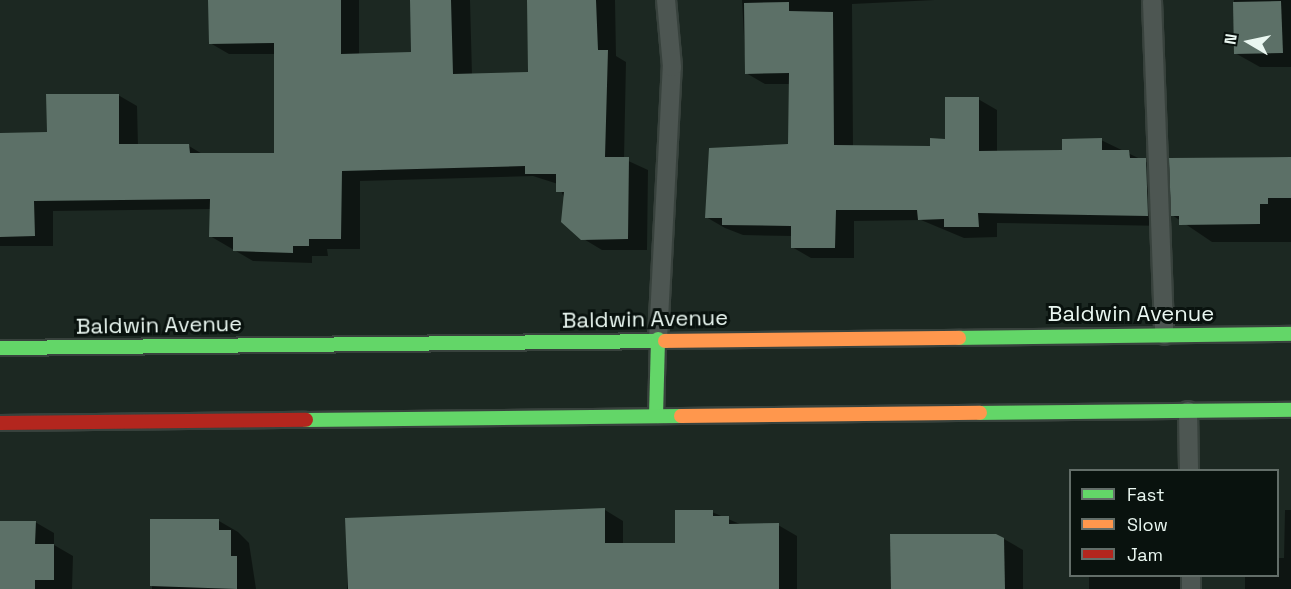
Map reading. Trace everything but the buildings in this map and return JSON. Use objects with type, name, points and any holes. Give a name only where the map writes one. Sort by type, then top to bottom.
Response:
[{"type":"main road","name":"Baldwin Avenue","points":[[0,348],[658,339],[1291,334]]},
{"type":"main road","points":[[656,416],[658,339]]},
{"type":"main road","points":[[0,423],[1291,410]]},
{"type":"lane","points":[[658,339],[672,67],[666,0]]},
{"type":"lane","points":[[1152,2],[1164,335]]},
{"type":"lane","points":[[1188,411],[1189,469]]},
{"type":"traffic: fast","points":[[959,338],[1291,334]]},
{"type":"traffic: fast","points":[[656,416],[658,339]]},
{"type":"traffic: fast","points":[[0,348],[665,341]]},
{"type":"traffic: fast","points":[[980,413],[1291,410]]},
{"type":"traffic: fast","points":[[306,420],[681,416]]},
{"type":"traffic: slow","points":[[665,341],[959,338]]},
{"type":"traffic: slow","points":[[681,416],[980,413]]},
{"type":"traffic: jam","points":[[0,423],[306,420]]}]
